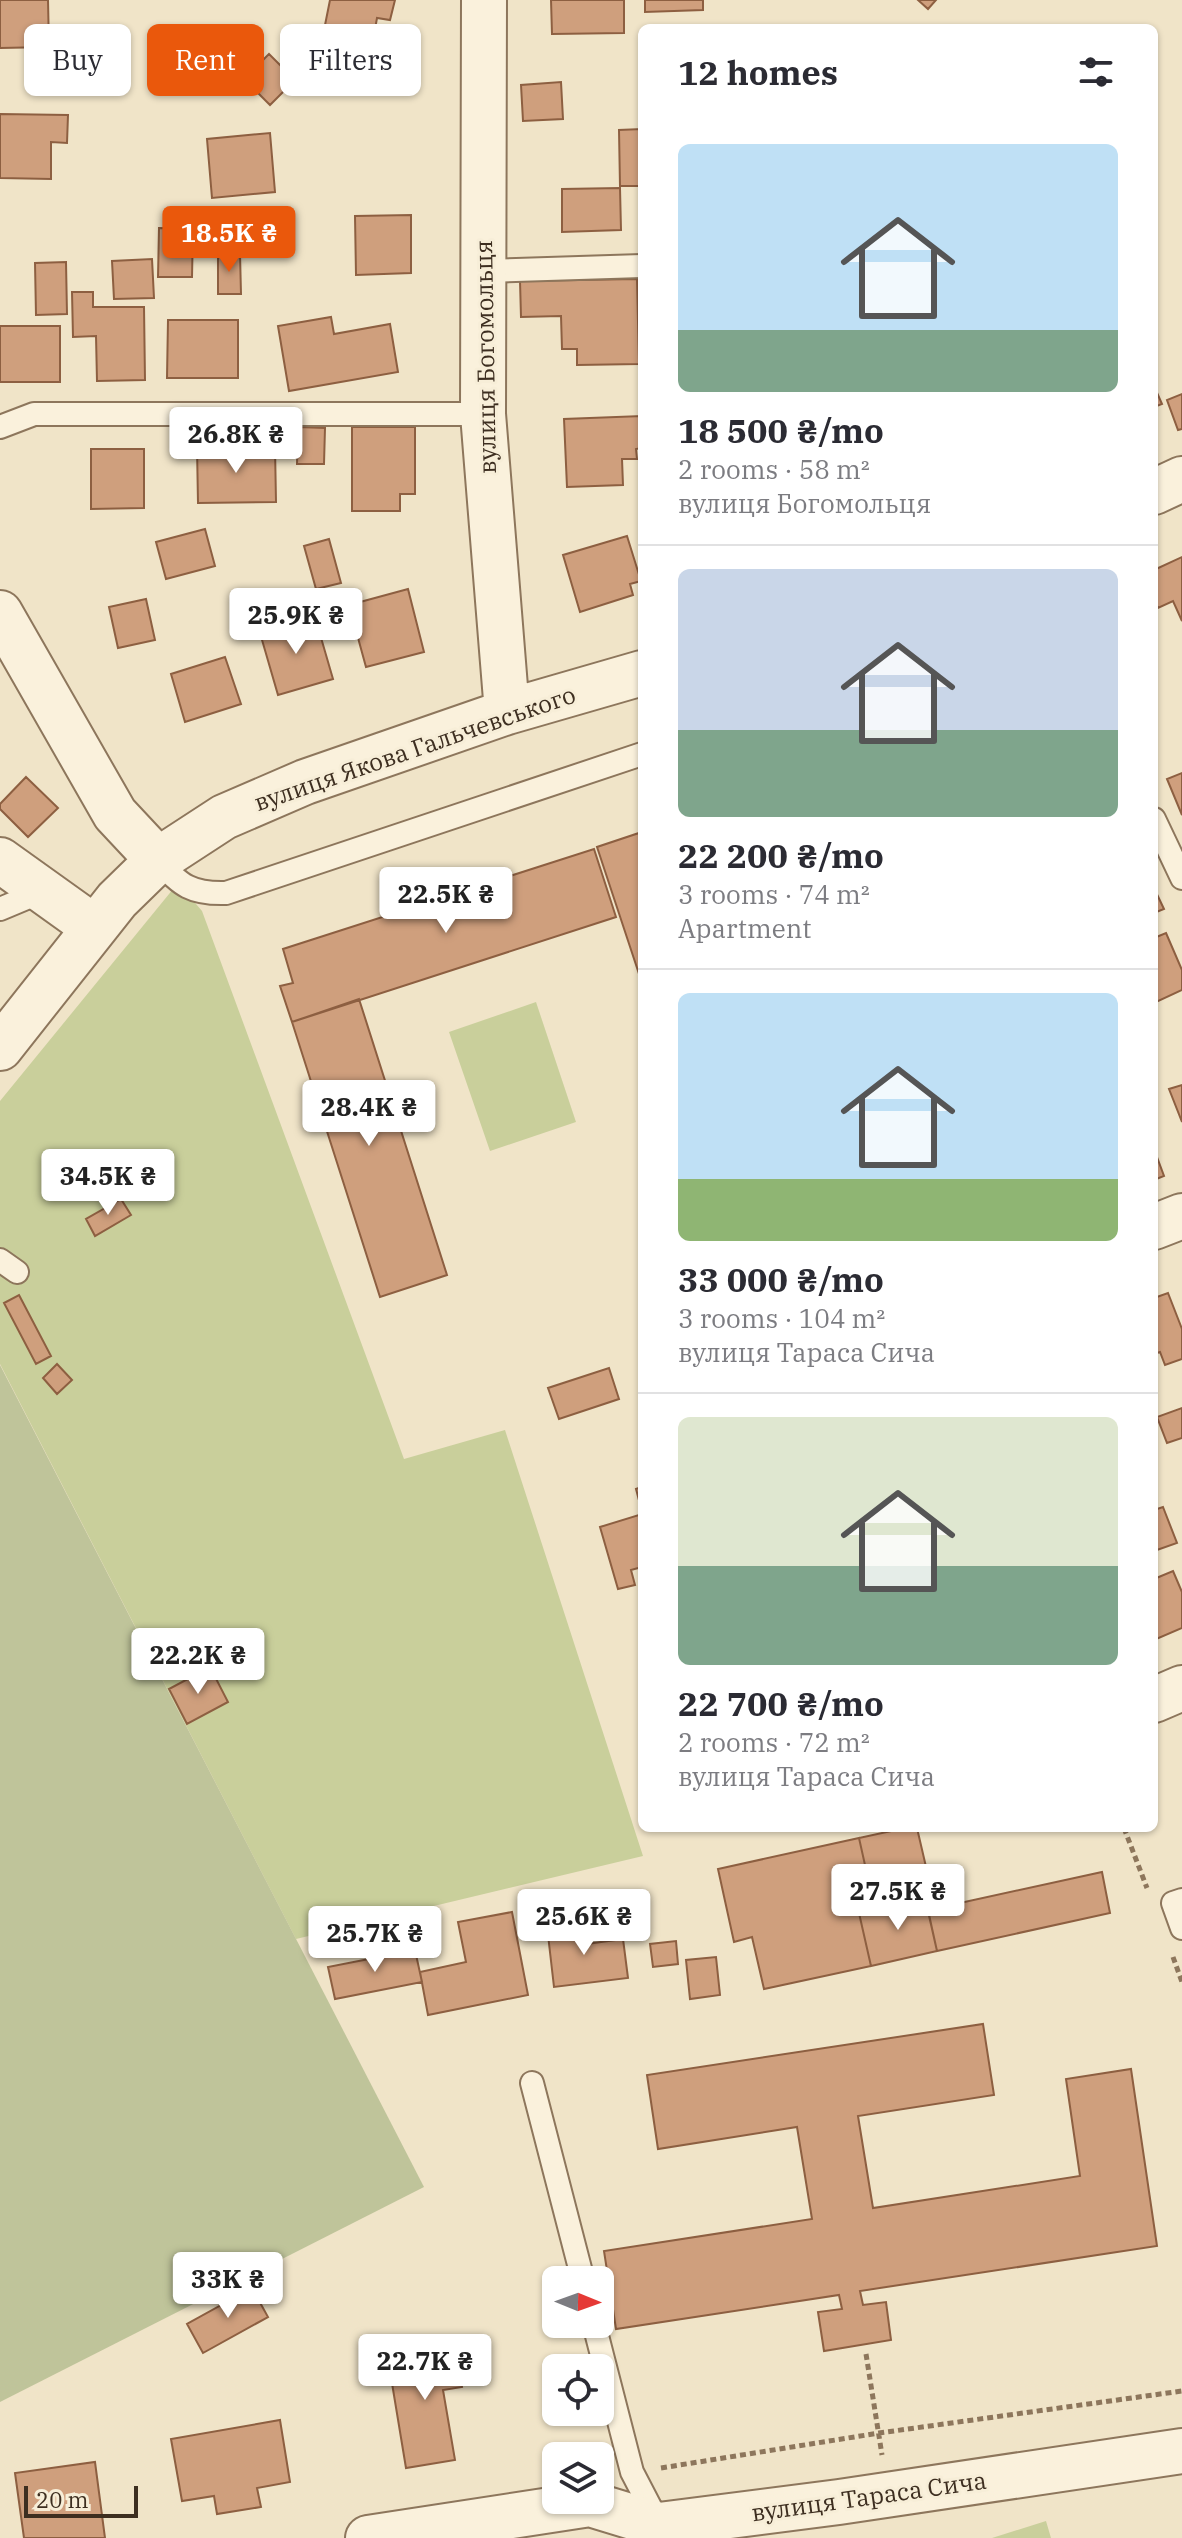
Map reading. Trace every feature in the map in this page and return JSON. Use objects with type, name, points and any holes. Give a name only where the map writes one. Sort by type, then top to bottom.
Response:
[{"type":"street","name":"вулиця Богомольця","points":[[484,0],[483,414],[507,712]]},
{"type":"street","points":[[1158,490],[1182,479]]},
{"type":"street","points":[[0,613],[115,814],[158,860]]},
{"type":"street","name":"вулиця Якова Гальчевського","points":[[0,1048],[117,900],[158,860],[224,817],[305,782],[507,712],[638,674]]},
{"type":"street","points":[[0,860],[95,928]]},
{"type":"street","points":[[1158,1225],[1182,1216]]},
{"type":"street","points":[[1158,1698],[1182,1688]]},
{"type":"street","name":"вулиця Тараса Сича","points":[[368,2538],[590,2504],[662,2532],[1182,2451]]},
{"type":"lane","points":[[483,271],[638,266]]},
{"type":"lane","points":[[0,427],[34,414],[483,414]]},
{"type":"lane","points":[[158,860],[178,883],[204,894],[226,893],[638,755]]},
{"type":"lane","points":[[1158,827],[1182,878]]},
{"type":"lane","points":[[0,909],[43,891]]},
{"type":"lane","points":[[1182,1900],[1173,1903],[1182,1928]]},
{"type":"lane","points":[[532,2083],[579,2266]]},
{"type":"lane","points":[[598,2338],[632,2472],[662,2532]]},
{"type":"path","points":[[866,2354],[888,2495]]},
{"type":"path","points":[[632,2472],[879,2433],[1182,2391]]},
{"type":"green space","points":[[178,883],[202,911],[404,1459],[505,1430],[643,1856],[296,1939],[0,1364],[0,1101]]},
{"type":"green space","points":[[536,1002],[576,1122],[490,1151],[449,1032]]},
{"type":"green space","points":[[0,1365],[424,2187],[0,2402]]},
{"type":"green space","points":[[1046,2521],[1051,2538],[992,2538]]},
{"type":"building","points":[[0,0],[48,0],[49,24],[24,24],[24,48],[0,48]]},
{"type":"building","points":[[330,0],[395,0],[390,20],[377,18],[376,24],[325,24]]},
{"type":"building","points":[[551,0],[624,0],[624,33],[552,34]]},
{"type":"building","points":[[645,0],[703,0],[703,10],[645,12]]},
{"type":"building","points":[[918,0],[936,0],[928,9]]},
{"type":"building","points":[[269,54],[280,65],[280,95],[270,105],[261,96],[264,96],[264,59]]},
{"type":"building","points":[[561,82],[563,119],[523,121],[521,85]]},
{"type":"building","points":[[0,114],[68,115],[67,143],[51,142],[51,179],[0,178]]},
{"type":"building","points":[[638,129],[638,186],[620,186],[619,130]]},
{"type":"building","points":[[270,133],[275,192],[212,198],[207,139]]},
{"type":"building","points":[[620,188],[621,230],[562,232],[562,189]]},
{"type":"building","points":[[411,215],[411,273],[356,275],[355,216]]},
{"type":"building","points":[[159,228],[193,229],[192,277],[158,277]]},
{"type":"building","points":[[218,254],[240,254],[241,294],[218,294]]},
{"type":"building","points":[[152,259],[154,298],[114,299],[112,261]]},
{"type":"building","points":[[66,262],[67,314],[36,315],[35,263]]},
{"type":"building","points":[[637,279],[638,364],[577,365],[577,349],[562,349],[561,316],[521,317],[520,281]]},
{"type":"building","points":[[72,292],[93,292],[93,307],[144,307],[145,380],[97,381],[96,336],[73,337]]},
{"type":"building","points":[[331,317],[334,334],[390,324],[398,372],[289,391],[278,326]]},
{"type":"building","points":[[168,320],[238,320],[238,378],[167,378]]},
{"type":"building","points":[[0,326],[60,326],[60,382],[0,382]]},
{"type":"building","points":[[1182,394],[1182,429],[1178,430],[1167,400]]},
{"type":"building","points":[[638,416],[637,459],[622,459],[623,485],[567,487],[564,419]]},
{"type":"building","points":[[298,427],[325,428],[324,464],[297,464]]},
{"type":"building","points":[[352,427],[415,427],[415,494],[400,494],[400,511],[352,511]]},
{"type":"building","points":[[197,447],[275,447],[276,502],[198,503]]},
{"type":"building","points":[[91,449],[144,449],[144,508],[91,509]]},
{"type":"building","points":[[205,529],[215,566],[166,579],[156,542]]},
{"type":"building","points":[[627,536],[638,571],[638,582],[630,584],[633,595],[580,612],[563,555]]},
{"type":"building","points":[[329,539],[341,583],[316,589],[304,546]]},
{"type":"building","points":[[1182,557],[1182,621],[1173,601],[1158,608],[1158,568]]},
{"type":"building","points":[[408,589],[424,652],[366,667],[349,605]]},
{"type":"building","points":[[146,599],[155,640],[118,648],[109,607]]},
{"type":"building","points":[[315,617],[333,679],[278,695],[260,633]]},
{"type":"building","points":[[225,657],[241,704],[185,722],[171,674]]},
{"type":"building","points":[[1182,773],[1182,815],[1167,779]]},
{"type":"building","points":[[26,777],[58,808],[28,837],[0,809],[0,804]]},
{"type":"building","points":[[638,833],[638,971],[597,847]]},
{"type":"building","points":[[594,849],[616,917],[292,1022],[280,986],[293,983],[283,949]]},
{"type":"building","points":[[1158,896],[1164,909],[1158,911]]},
{"type":"building","points":[[1166,933],[1182,970],[1182,990],[1158,1001],[1158,936]]},
{"type":"building","points":[[359,999],[447,1275],[380,1297],[292,1022]]},
{"type":"building","points":[[1182,1085],[1182,1122],[1169,1089]]},
{"type":"building","points":[[1158,1160],[1164,1176],[1158,1178]]},
{"type":"building","points":[[121,1199],[131,1215],[95,1236],[86,1219]]},
{"type":"building","points":[[1168,1293],[1182,1329],[1182,1359],[1165,1365],[1158,1353],[1158,1297]]},
{"type":"building","points":[[19,1295],[51,1356],[36,1364],[4,1303]]},
{"type":"building","points":[[57,1364],[72,1380],[57,1394],[43,1378]]},
{"type":"building","points":[[609,1368],[619,1399],[559,1419],[548,1388]]},
{"type":"building","points":[[1182,1408],[1182,1438],[1167,1443],[1158,1417]]},
{"type":"building","points":[[1163,1507],[1177,1543],[1158,1550],[1158,1509]]},
{"type":"building","points":[[638,1515],[638,1568],[631,1570],[635,1585],[618,1589],[600,1527]]},
{"type":"building","points":[[1173,1571],[1182,1592],[1182,1628],[1158,1638],[1158,1577]]},
{"type":"building","points":[[210,1667],[228,1702],[187,1724],[169,1689]]},
{"type":"building","points":[[887,1832],[918,1832],[933,1897],[875,1910],[859,1838]]},
{"type":"building","points":[[859,1838],[875,1910],[859,1913],[871,1966],[764,1989],[752,1937],[734,1942],[718,1869]]},
{"type":"building","points":[[1102,1872],[1110,1913],[937,1951],[928,1910]]},
{"type":"building","points":[[925,1898],[937,1951],[871,1966],[859,1913]]},
{"type":"building","points":[[512,1912],[528,1995],[428,2015],[420,1972],[466,1962],[458,1922]]},
{"type":"building","points":[[583,1921],[586,1944],[623,1939],[628,1978],[554,1987],[547,1926]]},
{"type":"building","points":[[676,1941],[678,1964],[653,1967],[650,1944]]},
{"type":"building","points":[[415,1950],[422,1982],[335,1999],[328,1967]]},
{"type":"building","points":[[716,1957],[720,1995],[690,1999],[686,1960]]},
{"type":"building","points":[[983,2024],[994,2095],[858,2116],[873,2208],[1080,2176],[1066,2079],[1131,2069],[1157,2246],[860,2291],[863,2305],[886,2302],[891,2340],[824,2351],[818,2312],[842,2309],[839,2295],[616,2329],[614,2266],[606,2266],[604,2251],[812,2219],[797,2127],[658,2149],[647,2075]]},
{"type":"building","points":[[252,2288],[268,2317],[203,2353],[187,2324]]},
{"type":"building","points":[[454,2339],[462,2387],[443,2390],[455,2460],[406,2468],[388,2359],[417,2354],[415,2346]]},
{"type":"building","points":[[280,2420],[290,2482],[257,2488],[261,2507],[217,2514],[214,2496],[182,2501],[171,2439]]},
{"type":"building","points":[[95,2462],[105,2538],[24,2538],[15,2473]]}]
